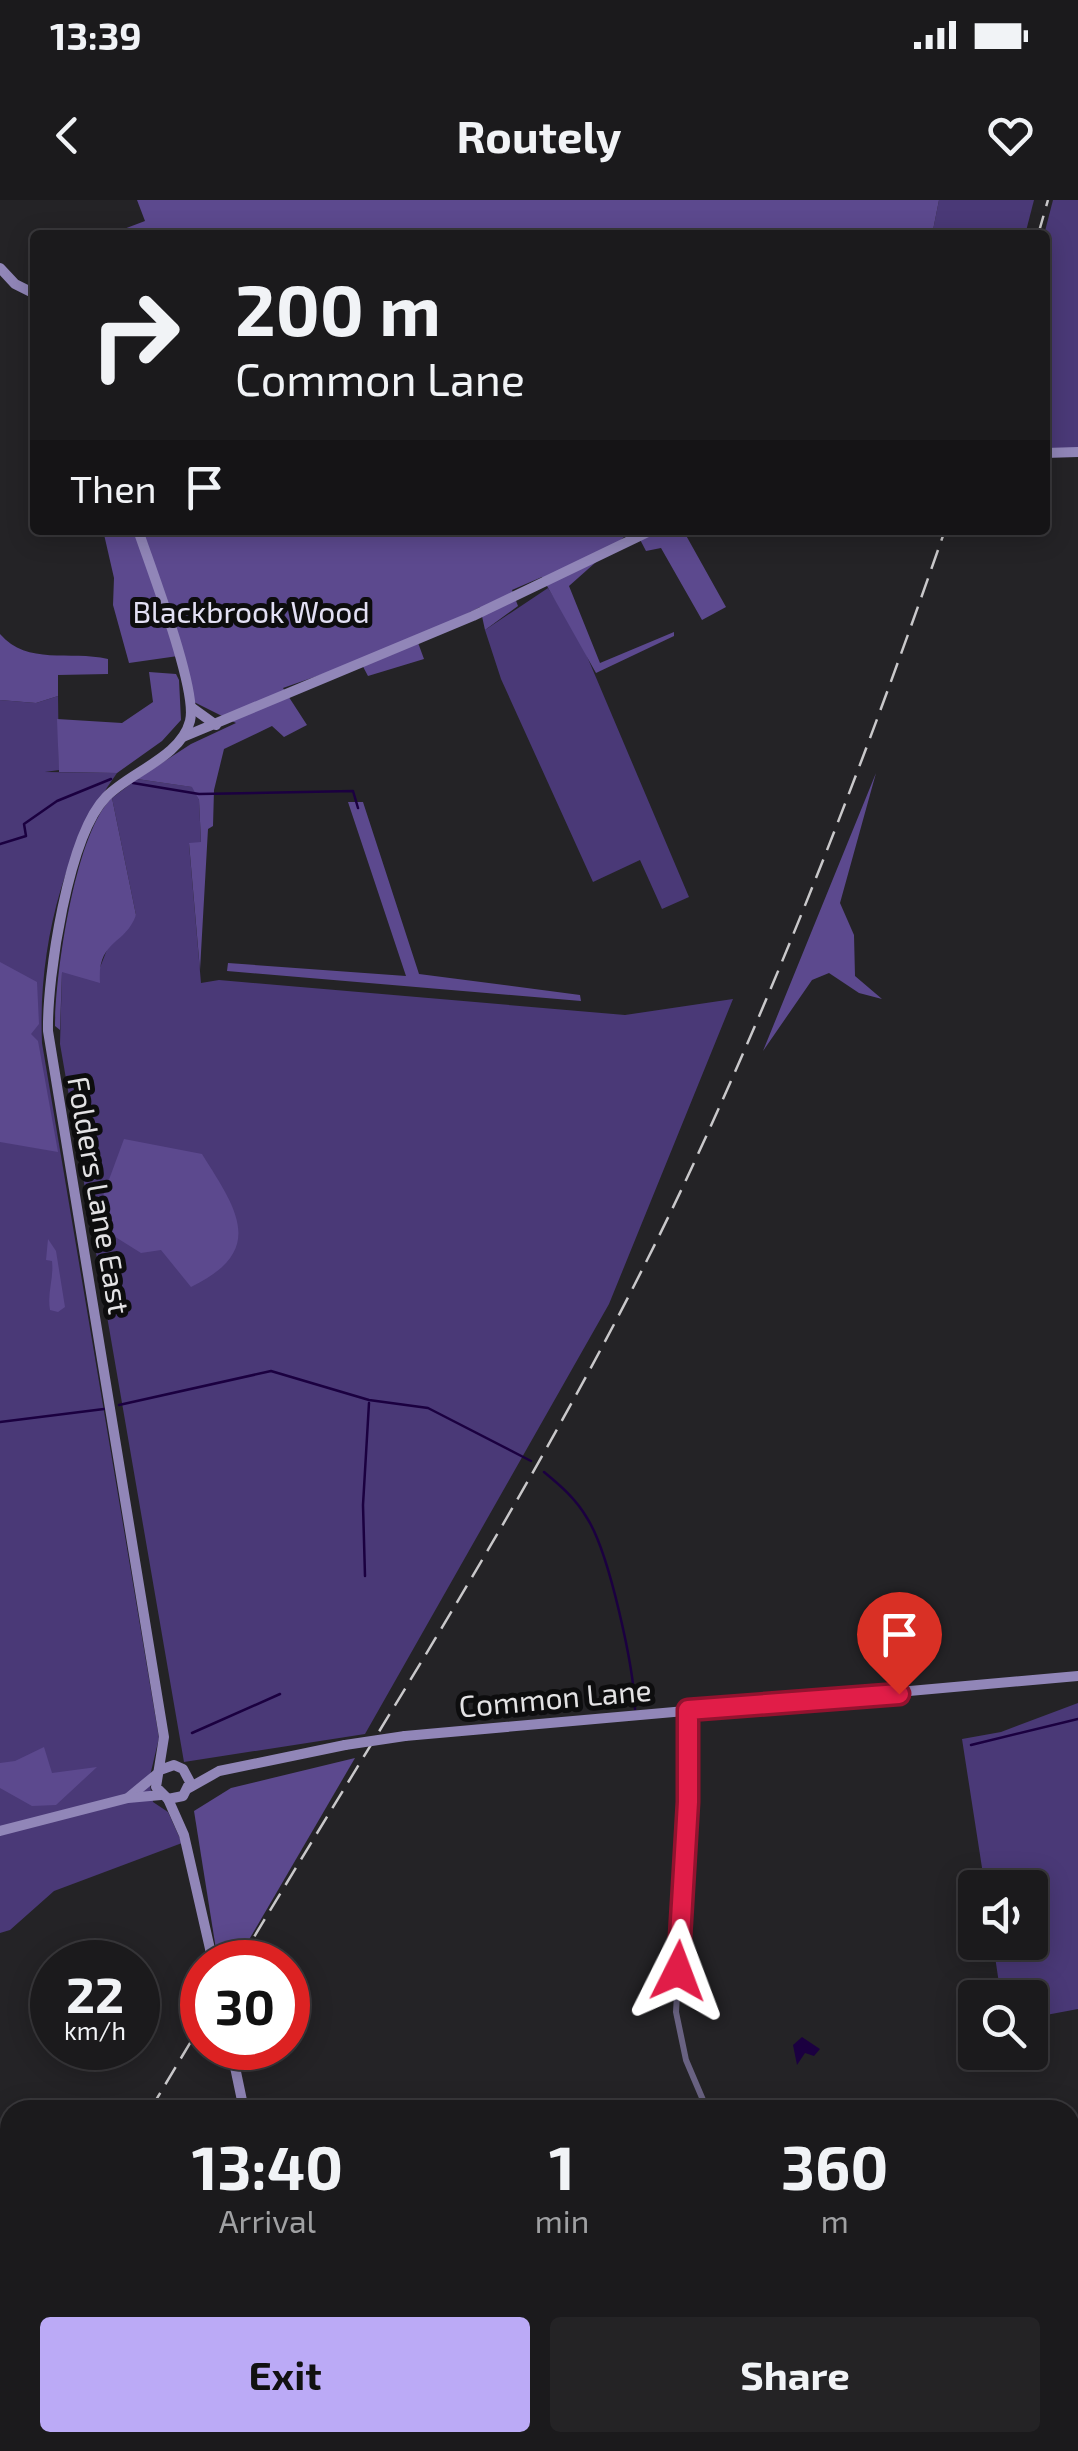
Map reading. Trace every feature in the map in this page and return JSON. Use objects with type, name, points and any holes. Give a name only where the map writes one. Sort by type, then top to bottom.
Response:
[{"type":"street","points":[[0,268],[30,290]]},
{"type":"street","points":[[1050,453],[1078,452]]},
{"type":"street","points":[[140,535],[192,706],[216,726]]},
{"type":"street","name":"Folders Lane East","points":[[184,1834],[165,1797],[159,1772],[164,1737],[99,1329],[52,1074],[48,1006],[70,883],[92,818],[107,796],[183,737],[506,601],[642,535]]},
{"type":"street","points":[[183,737],[192,706]]},
{"type":"street","name":"Common Lane","points":[[159,1772],[181,1768],[218,1772],[406,1736],[1078,1676]]},
{"type":"street","points":[[688,1710],[688,1802],[676,2012],[686,2060],[703,2100]]},
{"type":"street","name":"Folders Lane East","points":[[164,1737],[188,1790],[184,1834]]},
{"type":"street","points":[[0,1832],[128,1798],[159,1772]]},
{"type":"street","name":"Common Lane","points":[[128,1798],[165,1797],[188,1790],[218,1772]]},
{"type":"street","points":[[184,1834],[208,1940]]},
{"type":"street","points":[[236,2070],[242,2100]]},
{"type":"shaded area","points":[[939,200],[1034,200],[1026,230],[933,230]]},
{"type":"shaded area","points":[[1053,200],[1078,200],[1078,450],[1050,451],[1050,230],[1045,230]]},
{"type":"shaded area","points":[[548,588],[578,635],[689,897],[662,909],[640,860],[593,882],[501,679],[485,630]]},
{"type":"shaded area","points":[[58,696],[59,770],[45,772],[117,773],[82,834],[57,902],[44,972],[42,1043],[159,1738],[149,1780],[153,1802],[168,1812],[182,1843],[54,1891],[10,1930],[0,1933],[0,700],[36,703]]},
{"type":"shaded area","points":[[137,779],[193,787],[199,800],[201,843],[189,844],[201,983],[219,980],[625,1015],[733,999],[609,1304],[365,1734],[184,1762],[60,1044],[62,972],[99,970],[110,942],[136,915],[112,798]]},
{"type":"shaded area","points":[[1078,1703],[1078,2009],[1048,2015],[1048,1980],[998,1980],[996,1960],[1048,1960],[1048,1870],[982,1870],[962,1739],[1001,1732]]},
{"type":"shaded area","points":[[802,2037],[820,2049],[814,2056],[805,2053],[797,2065],[793,2045]]},
{"type":"green space","points":[[137,200],[939,200],[933,230],[121,230],[145,221]]},
{"type":"green space","name":"Blackbrook Wood","points":[[104,535],[626,535],[569,586],[600,663],[674,632],[674,636],[596,673],[542,577],[512,590],[518,606],[485,630],[480,607],[417,640],[424,659],[368,676],[360,661],[283,688],[307,725],[284,737],[272,726],[224,749],[214,790],[213,826],[208,829],[200,970],[189,843],[201,842],[199,800],[192,787],[137,779],[191,744],[236,723],[194,702],[178,656],[129,663],[113,605],[114,578]]},
{"type":"green space","points":[[638,535],[686,535],[726,607],[702,620],[661,548],[646,551]]},
{"type":"green space","points":[[0,634],[11,644],[36,654],[108,659],[108,674],[58,675],[58,696],[36,703],[0,700]]},
{"type":"green space","points":[[149,672],[176,674],[181,720],[162,741],[117,773],[59,772],[57,719],[122,723],[153,702]]},
{"type":"green space","points":[[876,773],[840,903],[854,935],[855,976],[882,999],[859,993],[829,973],[812,980],[763,1051]]},
{"type":"green space","points":[[112,798],[136,915],[125,933],[107,950],[100,983],[62,972],[60,1030],[55,1026],[56,1003],[70,906],[87,841]]},
{"type":"green space","points":[[348,802],[363,802],[419,974],[580,995],[581,1001],[227,971],[228,963],[406,976]]},
{"type":"green space","points":[[0,962],[37,982],[39,1024],[31,1034],[38,1041],[58,1152],[0,1142]]},
{"type":"green space","points":[[124,1139],[202,1154],[226,1193],[238,1228],[237,1243],[230,1258],[215,1273],[191,1287],[161,1250],[141,1253],[93,1223]]},
{"type":"green space","points":[[48,1239],[56,1251],[65,1307],[58,1312],[50,1310],[52,1261],[46,1260]]},
{"type":"green space","points":[[44,1747],[52,1773],[97,1767],[56,1805],[32,1806],[0,1788],[0,1763],[15,1761]]},
{"type":"green space","points":[[355,1758],[249,1940],[215,1940],[194,1811],[231,1788]]},
{"type":"waterway","points":[[0,844],[26,836],[24,824],[57,801],[111,779]]},
{"type":"waterway","points":[[133,783],[199,794],[353,791],[358,808]]},
{"type":"waterway","points":[[119,1405],[271,1371],[369,1400],[428,1408],[531,1461]]},
{"type":"waterway","points":[[365,1576],[363,1505],[369,1403]]},
{"type":"waterway","points":[[0,1422],[104,1409]]},
{"type":"waterway","points":[[544,1472],[578,1505],[604,1556],[619,1610],[635,1709]]},
{"type":"waterway","points":[[192,1733],[280,1694]]},
{"type":"waterway","points":[[971,1745],[1078,1719]]},
{"type":"railway","points":[[1039,230],[1048,200]]},
{"type":"railway","points":[[252,1940],[529,1479],[584,1381],[686,1180],[791,939],[943,535]]},
{"type":"railway","points":[[156,2100],[180,2060]]},
{"type":"route","points":[[678,1971],[688,1802],[688,1710],[899,1694]]}]
